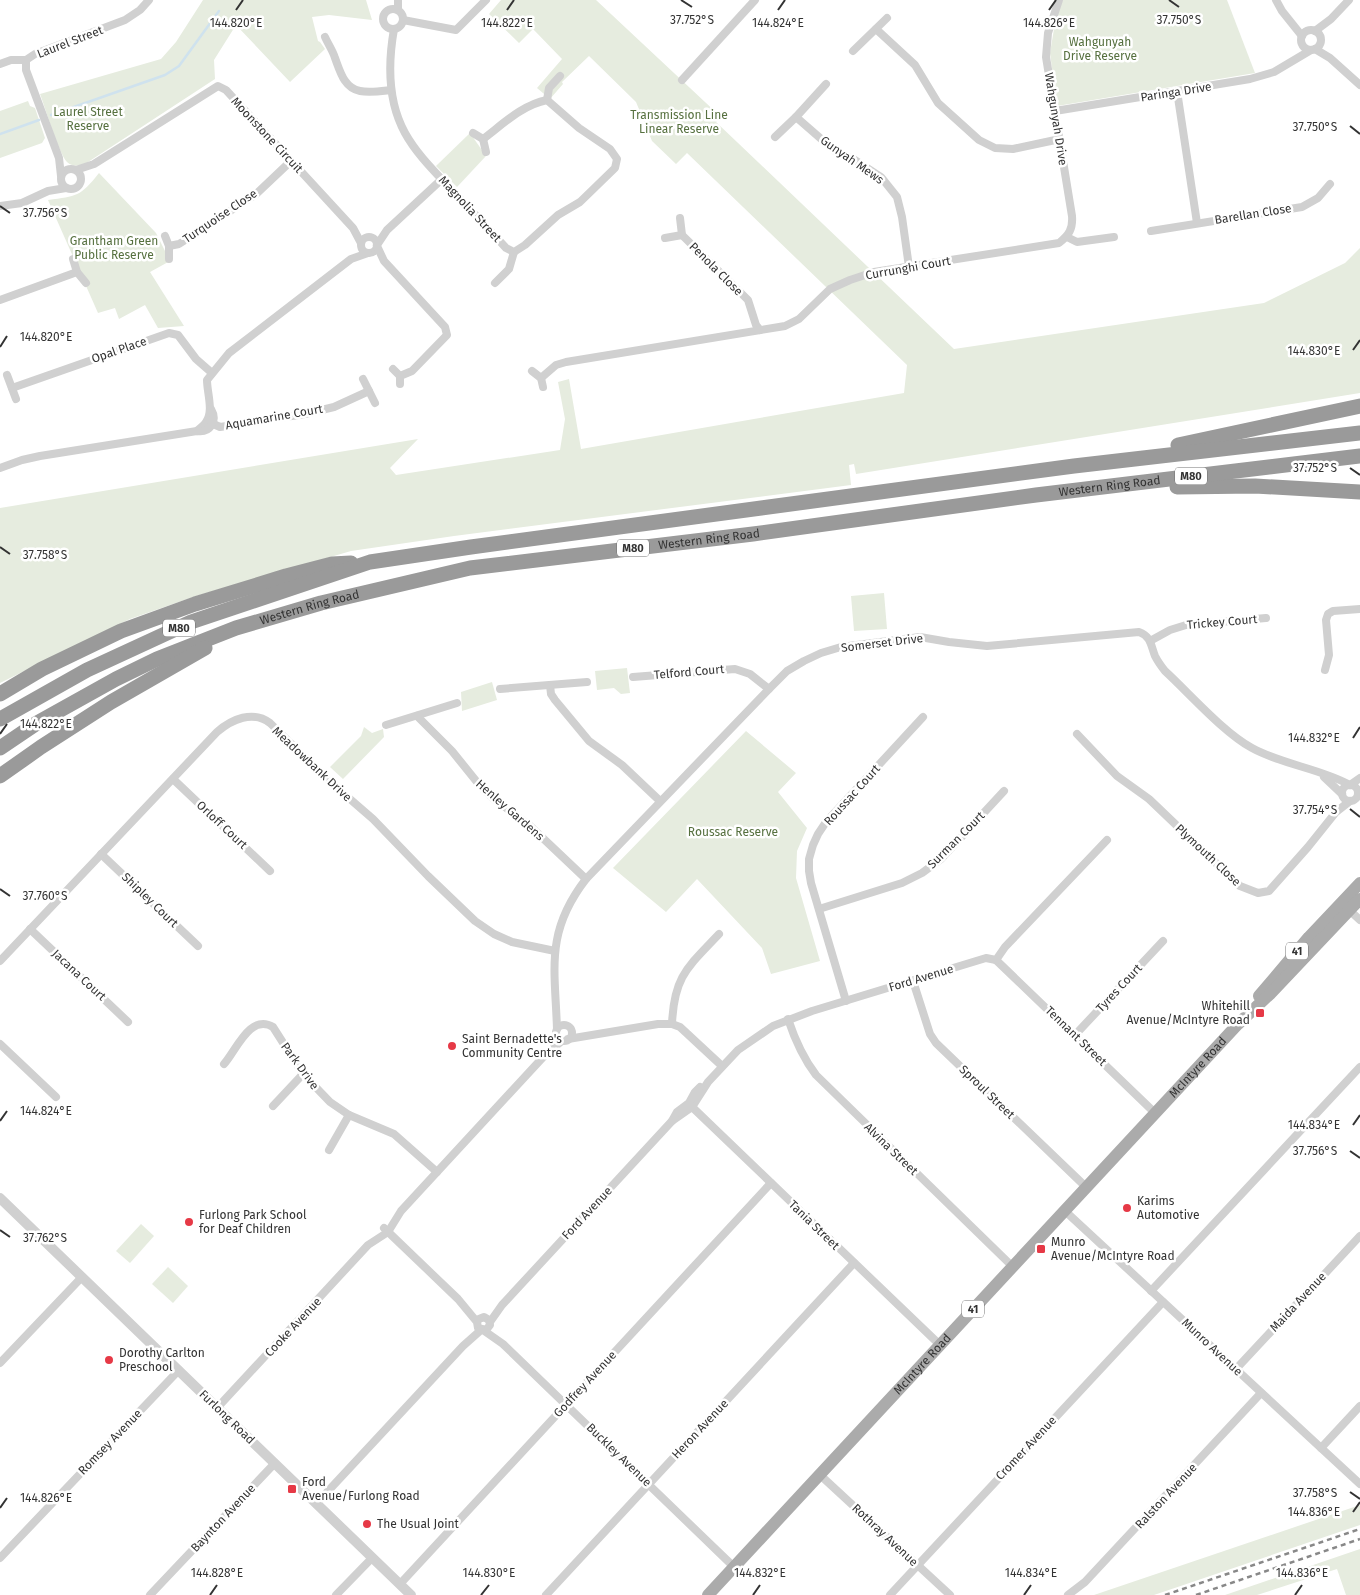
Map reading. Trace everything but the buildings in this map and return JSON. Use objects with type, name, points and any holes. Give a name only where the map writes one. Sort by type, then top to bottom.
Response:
[{"type":"highway","points":[[1074,466],[1360,406]]},
{"type":"highway","name":"Western Ring Road","points":[[0,719],[87,670],[191,622],[370,562],[1074,466],[1360,433]]},
{"type":"highway","name":"Western Ring Road","points":[[0,748],[37,723],[116,678],[157,659],[236,628],[321,603],[470,568],[753,534],[1036,495],[1360,456]]},
{"type":"highway","points":[[1036,495],[1152,487],[1255,486],[1318,488],[1360,492]]},
{"type":"highway","points":[[0,694],[42,669],[121,631],[195,604],[332,564],[370,562]]},
{"type":"highway","points":[[0,776],[41,746],[111,702],[190,657],[236,628]]},
{"type":"main road","name":"McIntyre Road","points":[[1345,907],[1360,883]]},
{"type":"main road","name":"McIntyre Road","points":[[708,1595],[1238,1024],[1264,990],[1309,938],[1345,907],[1360,899]]},
{"type":"street","name":"Laurel Street","points":[[61,177],[59,158],[26,70],[26,60],[35,54],[124,20],[140,10],[148,0]]},
{"type":"street","points":[[398,0],[398,10],[403,20],[400,26],[394,29],[385,25],[384,18],[390,10],[398,10]]},
{"type":"street","points":[[403,20],[456,30],[486,0]]},
{"type":"street","points":[[682,80],[756,0]]},
{"type":"street","name":"Wahgunyah Drive","points":[[1059,0],[1048,32],[1046,57],[1072,216],[1073,227],[1067,237]]},
{"type":"street","points":[[1276,0],[1292,23],[1360,85]]},
{"type":"street","name":"Paringa Drive","points":[[1055,111],[1238,82],[1274,72],[1292,60],[1348,0]]},
{"type":"street","points":[[853,51],[887,18]]},
{"type":"street","name":"Magnolia Street","points":[[394,29],[390,71],[392,90],[405,133],[442,180],[506,248],[514,252]]},
{"type":"street","points":[[876,29],[915,65],[938,103],[979,140],[995,148],[1012,149],[1060,139]]},
{"type":"street","points":[[325,37],[339,71],[346,82],[354,89],[365,92],[392,90]]},
{"type":"street","name":"Paringa Drive","points":[[1292,60],[1312,40]]},
{"type":"street","points":[[0,64],[11,60],[26,60]]},
{"type":"street","points":[[547,100],[549,88],[560,76]]},
{"type":"street","points":[[775,137],[796,118],[826,84]]},
{"type":"street","name":"Moonstone Circuit","points":[[74,170],[94,164],[218,86],[226,90],[354,228],[370,237]]},
{"type":"street","name":"Barellan Close","points":[[1177,91],[1197,223]]},
{"type":"street","points":[[483,139],[533,103],[547,100]]},
{"type":"street","points":[[495,283],[509,269],[514,252],[525,245],[558,215],[580,202],[615,168],[617,159],[610,149],[579,128],[547,100]]},
{"type":"street","name":"Gunyah Mews","points":[[796,118],[835,151],[855,160],[881,177],[897,197],[902,216],[909,267]]},
{"type":"street","points":[[473,133],[483,139],[486,152]]},
{"type":"street","name":"Laurel Street","points":[[59,158],[74,170]]},
{"type":"street","name":"Turquoise Close","points":[[169,246],[179,244],[255,195],[291,161]]},
{"type":"street","name":"Moonstone Circuit","points":[[81,182],[94,164]]},
{"type":"street","points":[[0,206],[22,203],[48,191],[75,188],[81,182],[80,175],[74,170],[67,170],[48,191]]},
{"type":"street","points":[[61,177],[62,184],[66,188]]},
{"type":"street","points":[[0,468],[40,456],[197,431],[210,423],[207,380],[229,353],[242,341],[351,259],[376,250],[377,245],[387,230],[442,180]]},
{"type":"street","name":"Barellan Close","points":[[1150,231],[1302,207],[1318,198],[1330,184]]},
{"type":"street","name":"Penola Close","points":[[680,218],[682,235],[748,300],[756,325],[760,330]]},
{"type":"street","name":"Moonstone Circuit","points":[[354,228],[361,244]]},
{"type":"street","points":[[351,259],[364,238],[387,230]]},
{"type":"street","name":"Penola Close","points":[[665,238],[682,235]]},
{"type":"street","name":"Turquoise Close","points":[[165,236],[169,246],[169,259]]},
{"type":"street","points":[[370,237],[375,239],[384,261],[445,327],[447,335],[412,371],[400,380],[392,369]]},
{"type":"street","points":[[1067,237],[1078,242],[1114,237]]},
{"type":"street","name":"Currunghi Court","points":[[541,378],[556,365],[566,362],[784,326],[799,319],[830,289],[874,272],[1059,244],[1067,237]]},
{"type":"street","points":[[361,244],[364,251],[384,261]]},
{"type":"street","points":[[73,259],[77,272],[86,283]]},
{"type":"street","points":[[0,300],[77,272]]},
{"type":"street","name":"Opal Place","points":[[12,388],[170,333],[178,335],[196,359],[212,373]]},
{"type":"street","points":[[532,371],[541,378],[543,387]]},
{"type":"street","points":[[7,375],[16,399]]},
{"type":"street","points":[[363,379],[375,403]]},
{"type":"street","name":"Aquamarine Court","points":[[210,423],[224,426],[305,414],[334,407],[369,390]]},
{"type":"street","points":[[1325,670],[1329,655],[1326,620],[1328,614],[1333,611],[1360,609]]},
{"type":"street","name":"Trickey Court","points":[[1150,641],[1170,630],[1186,625],[1266,618]]},
{"type":"street","name":"Somerset Drive","points":[[564,1034],[557,1006],[554,966],[561,922],[566,911],[586,879],[787,672],[821,653],[842,647],[920,637],[987,646],[1139,632],[1143,633],[1150,641]]},
{"type":"street","points":[[1150,641],[1156,657],[1165,671],[1234,735],[1261,752],[1319,772],[1357,788],[1359,792],[1356,800],[1350,802]]},
{"type":"street","name":"Telford Court","points":[[633,677],[735,669],[750,674],[769,689]]},
{"type":"street","points":[[500,689],[587,682]]},
{"type":"street","points":[[550,685],[551,694],[555,700],[589,741],[622,765],[660,801]]},
{"type":"street","points":[[386,725],[457,703]]},
{"type":"street","name":"Meadowbank Drive","points":[[0,961],[224,726],[253,716],[265,719],[328,780],[373,819],[475,921],[494,934],[512,942],[555,951]]},
{"type":"street","name":"Henley Gardens","points":[[417,716],[452,751],[481,787],[528,825],[586,879]]},
{"type":"street","name":"Roussac Court","points":[[846,1001],[809,871],[811,852],[818,834],[826,822],[923,717]]},
{"type":"street","name":"Plymouth Close","points":[[1077,734],[1117,776],[1144,794],[1240,886],[1258,893],[1269,891],[1336,812],[1350,802]]},
{"type":"street","points":[[1319,772],[1342,794],[1345,800],[1360,806]]},
{"type":"street","points":[[1342,794],[1345,786],[1360,778]]},
{"type":"street","name":"Orloff Court","points":[[173,779],[270,871]]},
{"type":"street","name":"Surman Court","points":[[819,909],[902,884],[922,873],[941,858],[1004,791]]},
{"type":"street","name":"Plymouth Close","points":[[1336,812],[1342,794]]},
{"type":"street","points":[[996,960],[1005,947],[1107,840]]},
{"type":"street","name":"Shipley Court","points":[[101,854],[198,946]]},
{"type":"street","points":[[1345,907],[1360,920]]},
{"type":"street","name":"Jacana Court","points":[[30,929],[128,1022]]},
{"type":"street","points":[[672,1024],[675,992],[680,979],[719,934]]},
{"type":"street","name":"Tyres Court","points":[[1075,1035],[1163,941]]},
{"type":"street","name":"Ford Avenue","points":[[316,1504],[672,1121],[677,1112],[691,1105],[695,1092],[708,1082],[749,1041],[788,1019],[986,958],[996,960]]},
{"type":"street","name":"Tennant Street","points":[[996,960],[1155,1113]]},
{"type":"street","name":"Sproul Street","points":[[913,981],[930,1034],[936,1043],[1086,1187]]},
{"type":"street","name":"Alvina Street","points":[[788,1019],[798,1046],[806,1062],[816,1075],[1013,1267]]},
{"type":"street","name":"Park Drive","points":[[224,1064],[231,1058],[246,1032],[265,1023],[273,1027],[303,1074],[330,1102],[349,1115],[394,1134],[437,1172]]},
{"type":"street","points":[[564,1034],[589,1035],[658,1024],[672,1024],[689,1034],[722,1066]]},
{"type":"street","name":"Cooke Avenue","points":[[217,1408],[368,1245],[372,1237],[386,1230],[392,1217],[401,1211],[564,1034]]},
{"type":"street","points":[[0,1044],[56,1097]]},
{"type":"street","points":[[1151,1291],[1360,1067]]},
{"type":"street","points":[[273,1106],[303,1074]]},
{"type":"street","name":"Tania Street","points":[[691,1105],[940,1345]]},
{"type":"street","points":[[329,1150],[349,1115]]},
{"type":"street","name":"Godfrey Avenue","points":[[400,1584],[771,1183]]},
{"type":"street","name":"Furlong Road","points":[[0,1198],[411,1595]]},
{"type":"street","name":"Munro Avenue","points":[[1064,1211],[1360,1484]]},
{"type":"street","name":"Buckley Avenue","points":[[386,1230],[734,1567]]},
{"type":"street","name":"Maida Avenue","points":[[1236,1369],[1360,1236]]},
{"type":"street","name":"Heron Avenue","points":[[546,1595],[854,1263]]},
{"type":"street","points":[[0,1363],[82,1277]]},
{"type":"street","name":"Cromer Avenue","points":[[890,1595],[1163,1302]]},
{"type":"street","name":"Romsey Avenue","points":[[0,1558],[179,1370]]},
{"type":"street","name":"Ralston Avenue","points":[[1068,1595],[1085,1582],[1262,1393]]},
{"type":"street","points":[[1321,1448],[1360,1406]]},
{"type":"street","name":"Baynton Avenue","points":[[150,1595],[275,1463]]},
{"type":"street","name":"Rothray Avenue","points":[[820,1474],[950,1595]]},
{"type":"street","points":[[336,1595],[372,1558]]},
{"type":"green space","name":"Laurel Street Reserve","points":[[203,0],[366,0],[372,20],[329,15],[312,17],[318,41],[325,49],[290,82],[236,25],[214,60],[215,79],[85,164],[76,166],[67,162],[56,140],[40,94],[161,59],[176,42]]},
{"type":"green space","name":"Transmission Line Linear Reserve","points":[[501,0],[596,0],[721,117],[716,122],[954,349],[1264,303],[1345,263],[1360,248],[1360,393],[856,474],[854,464],[849,465],[851,485],[351,551],[196,596],[130,619],[0,683],[0,508],[418,439],[390,468],[396,475],[560,450],[565,419],[558,382],[569,379],[581,449],[904,393],[907,365],[687,153],[676,164],[652,141],[636,102],[589,56],[562,82],[563,84],[550,99],[537,88],[562,59],[533,29],[519,43],[489,14]]},
{"type":"green space","name":"Wahgunyah Drive Reserve","points":[[1063,0],[1227,0],[1255,73],[1057,106],[1050,53],[1057,11]]},
{"type":"green space","points":[[28,101],[30,106],[35,108],[45,138],[42,143],[0,158],[0,111]]},
{"type":"green space","points":[[470,133],[486,156],[457,187],[436,166]]},
{"type":"green space","name":"Grantham Green Public Reserve","points":[[99,173],[156,233],[170,261],[150,272],[184,326],[158,328],[145,305],[119,319],[115,308],[98,313],[48,200],[77,194],[87,187]]},
{"type":"green space","points":[[884,593],[887,629],[854,631],[851,596]]},
{"type":"green space","points":[[627,668],[630,693],[621,694],[614,688],[597,690],[595,671]]},
{"type":"green space","points":[[492,682],[497,700],[462,711],[461,692]]},
{"type":"green space","points":[[364,727],[372,733],[383,729],[384,737],[343,779],[330,767],[361,736]]},
{"type":"green space","name":"Roussac Reserve","points":[[746,731],[796,773],[778,792],[807,828],[797,851],[796,878],[820,961],[771,974],[762,948],[697,879],[666,912],[613,868]]},
{"type":"green space","points":[[141,1224],[154,1236],[130,1263],[116,1251]]},
{"type":"green space","points":[[168,1267],[188,1286],[173,1303],[152,1284]]},
{"type":"green space","points":[[1360,1505],[1360,1525],[1154,1595],[1094,1595]]},
{"type":"green space","points":[[1360,1549],[1360,1595],[1346,1595],[1337,1569],[1257,1595],[1225,1595]]},
{"type":"waterway","points":[[51,115],[165,75],[179,66],[219,11]]},
{"type":"waterway","points":[[0,134],[39,120]]},
{"type":"railway","points":[[1165,1595],[1360,1529]]},
{"type":"railway","points":[[1196,1595],[1360,1539]]},
{"type":"place","name":"Whitehill Avenue/McIntyre Road","points":[[1260,1013]]},
{"type":"place","name":"Saint Bernadette's Community Centre","points":[[452,1046]]},
{"type":"place","name":"Karims Automotive","points":[[1127,1208]]},
{"type":"place","name":"Furlong Park School for Deaf Children","points":[[189,1222]]},
{"type":"place","name":"Munro Avenue/McIntyre Road","points":[[1041,1249]]},
{"type":"place","name":"Dorothy Carlton Preschool","points":[[109,1360]]},
{"type":"place","name":"Ford Avenue/Furlong Road","points":[[292,1489]]},
{"type":"place","name":"The Usual Joint","points":[[367,1524]]}]
